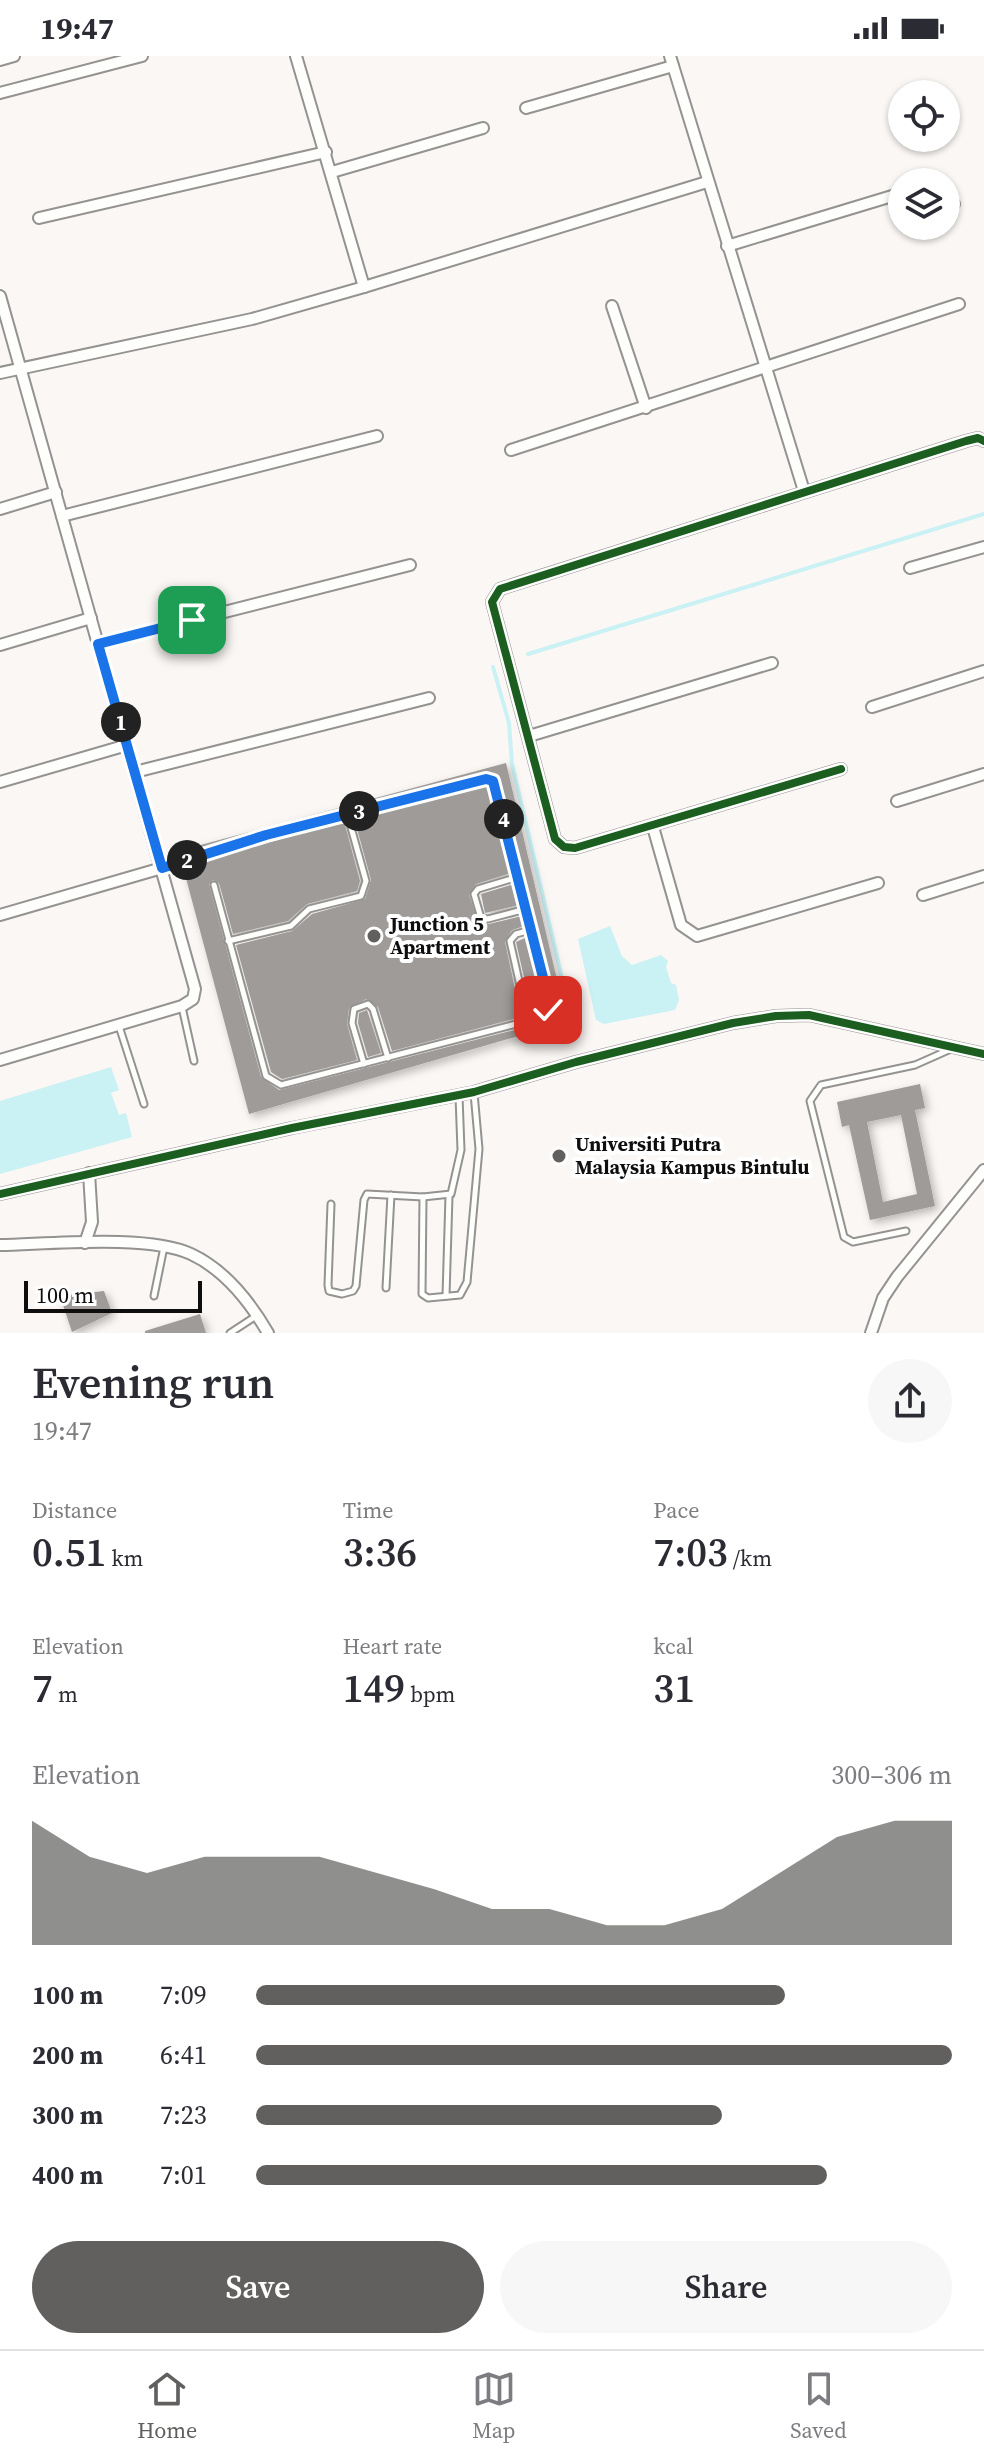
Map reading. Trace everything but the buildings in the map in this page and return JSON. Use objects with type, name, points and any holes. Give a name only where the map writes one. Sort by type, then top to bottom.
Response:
[{"type":"street","points":[[0,60],[14,56]]},
{"type":"street","points":[[0,93],[142,56]]},
{"type":"street","points":[[299,57],[364,287]]},
{"type":"street","points":[[526,108],[672,61],[804,491]]},
{"type":"street","points":[[332,172],[483,128]]},
{"type":"street","points":[[39,218],[326,152]]},
{"type":"street","points":[[0,373],[252,319],[707,182]]},
{"type":"street","points":[[727,246],[888,197]]},
{"type":"street","points":[[0,296],[195,989],[193,999],[182,1006],[0,1060]]},
{"type":"street","points":[[511,450],[765,370],[959,304]]},
{"type":"street","points":[[612,306],[646,408]]},
{"type":"street","points":[[62,516],[377,436]]},
{"type":"street","points":[[841,769],[653,827],[575,848],[564,847],[555,839],[492,602],[500,589],[966,441],[978,438],[984,441]]},
{"type":"street","points":[[0,509],[56,492]]},
{"type":"street","points":[[910,568],[984,547]]},
{"type":"street","points":[[98,644],[410,565]]},
{"type":"street","points":[[0,645],[91,618]]},
{"type":"street","points":[[529,736],[772,663]]},
{"type":"street","points":[[872,707],[984,671]]},
{"type":"street","points":[[135,772],[429,698]]},
{"type":"street","points":[[0,782],[127,745]]},
{"type":"street","points":[[897,801],[984,774]]},
{"type":"street","points":[[653,827],[681,925],[697,936],[878,883]]},
{"type":"street","points":[[0,915],[162,868]]},
{"type":"street","points":[[923,895],[984,876]]},
{"type":"street","points":[[0,1194],[474,1092],[576,1062],[733,1023],[776,1016],[809,1015],[984,1054]]},
{"type":"street","points":[[871,1333],[883,1298],[897,1277],[984,1170]]},
{"type":"street","points":[[85,1243],[92,1222],[89,1173]]},
{"type":"street","points":[[0,1245],[85,1243],[164,1246],[192,1254],[231,1282],[257,1315],[264,1332]]},
{"type":"lane","points":[[162,868],[347,813],[486,779],[493,781],[550,1005],[542,1015],[528,1021],[281,1085],[274,1084],[266,1076],[214,885]]},
{"type":"lane","points":[[228,941],[291,926],[309,909],[361,896],[366,881],[347,813]]},
{"type":"lane","points":[[518,877],[478,889],[475,902],[481,918],[488,919],[526,909]]},
{"type":"lane","points":[[528,1021],[510,941],[516,934],[531,930]]},
{"type":"lane","points":[[364,1064],[352,1023],[354,1009],[360,1005],[368,1004],[373,1009],[388,1058]]},
{"type":"lane","points":[[182,1006],[194,1061]]},
{"type":"lane","points":[[119,1025],[144,1104]]},
{"type":"lane","points":[[906,1231],[853,1242],[844,1237],[810,1101],[821,1085],[915,1065],[951,1049]]},
{"type":"lane","points":[[423,1197],[419,1286],[428,1298],[460,1295],[467,1282],[479,1149],[474,1092]]},
{"type":"lane","points":[[446,1296],[449,1196],[461,1150],[459,1095]]},
{"type":"lane","points":[[331,1204],[328,1285],[329,1291],[342,1294],[356,1286],[367,1194],[449,1196]]},
{"type":"lane","points":[[386,1288],[391,1195]]},
{"type":"lane","points":[[154,1296],[164,1246]]},
{"type":"lane","points":[[230,1333],[257,1315]]},
{"type":"water","points":[[610,926],[622,956],[632,965],[661,955],[668,961],[666,967],[671,983],[676,985],[679,1000],[675,1010],[604,1024],[596,1020],[578,939]]},
{"type":"water","points":[[111,1067],[119,1090],[111,1093],[119,1115],[126,1113],[132,1137],[0,1174],[0,1101]]},
{"type":"waterway","points":[[528,654],[984,514]]},
{"type":"waterway","points":[[493,667],[509,723],[512,764],[575,1034]]},
{"type":"cycle path","points":[[841,769],[575,848],[564,847],[555,839],[492,602],[500,589],[966,441],[978,438],[984,441]]},
{"type":"cycle path","points":[[0,1194],[292,1128],[474,1092],[576,1062],[733,1023],[776,1016],[809,1015],[984,1054]]},
{"type":"place","name":"Junction 5 Apartment","points":[[374,936]]},
{"type":"place","name":"Universiti Putra Malaysia Kampus Bintulu","points":[[559,1156]]},
{"type":"route","points":[[192,620],[98,644],[162,868],[347,813],[486,779],[493,781],[550,1005],[548,1010]]}]
